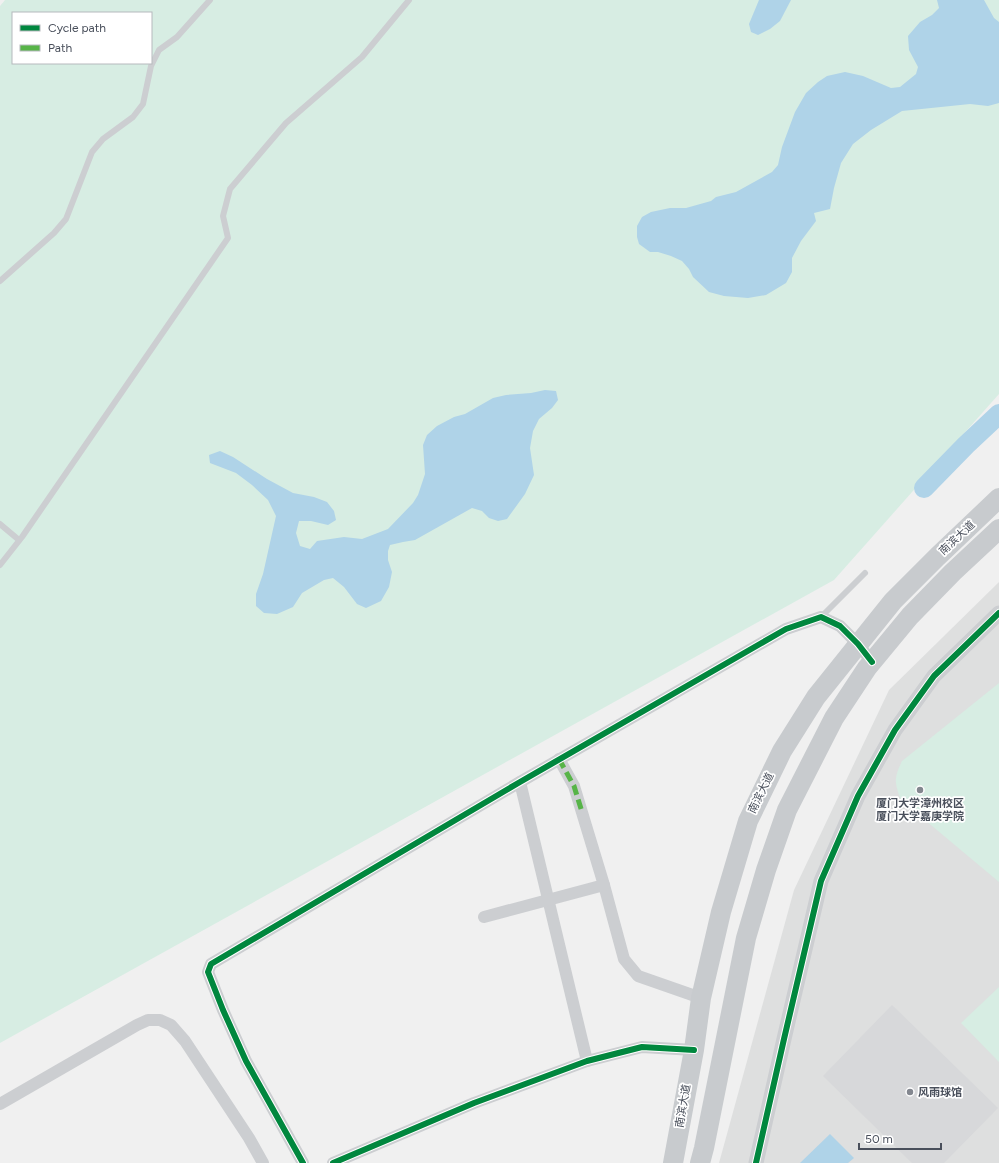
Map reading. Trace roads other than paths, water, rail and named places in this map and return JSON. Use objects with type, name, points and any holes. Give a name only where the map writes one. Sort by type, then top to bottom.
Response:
[{"type":"main road","name":"南滨大道","points":[[673,1163],[694,1050],[701,998],[721,912],[748,821],[782,751],[816,697],[893,601],[999,498]]},
{"type":"main road","name":"南滨大道","points":[[700,1163],[746,938],[766,870],[787,810],[834,718],[867,668],[910,616],[953,572],[999,529]]},
{"type":"street","points":[[756,1163],[821,881],[858,796],[895,730],[934,676],[999,613]]},
{"type":"street","points":[[303,1163],[246,1061],[222,1010],[208,972],[210,964],[559,759],[786,629],[820,617],[840,626],[858,644],[872,662]]},
{"type":"street","points":[[559,759],[574,786],[604,885],[624,959],[638,976],[701,998]]},
{"type":"street","points":[[520,782],[587,1061]]},
{"type":"street","points":[[484,917],[604,885]]},
{"type":"street","points":[[0,1104],[137,1025],[148,1020],[160,1020],[171,1025],[185,1041],[249,1138],[263,1163]]},
{"type":"street","points":[[333,1163],[474,1103],[587,1061],[642,1047],[694,1050]]},
{"type":"lane","points":[[0,281],[54,233],[66,219],[92,152],[103,139],[133,117],[143,104],[151,66],[159,50],[177,37],[210,0]]},
{"type":"lane","points":[[0,565],[19,540],[228,238],[223,216],[230,189],[286,123],[362,57],[408,0]]},
{"type":"lane","points":[[0,524],[19,540]]},
{"type":"lane","points":[[820,617],[865,573]]},
{"type":"water","points":[[759,0],[791,0],[780,21],[770,29],[758,35],[751,32],[749,24]]},
{"type":"water","points":[[937,0],[984,0],[994,18],[999,22],[999,103],[988,106],[970,104],[902,111],[871,130],[853,144],[841,163],[830,209],[814,213],[816,221],[801,241],[792,258],[792,272],[786,283],[766,295],[748,298],[724,296],[709,292],[693,277],[689,269],[682,261],[658,252],[650,252],[639,244],[637,237],[637,226],[642,217],[651,212],[670,208],[686,208],[711,201],[716,197],[736,192],[772,172],[778,165],[782,147],[795,112],[806,93],[827,76],[845,72],[863,76],[891,88],[900,87],[916,74],[918,67],[909,50],[908,36],[920,22],[932,15],[939,8]]},
{"type":"water","points":[[545,390],[556,391],[558,400],[552,408],[539,419],[533,431],[530,448],[534,475],[525,494],[507,519],[498,521],[489,518],[482,511],[472,508],[415,540],[390,545],[388,560],[392,572],[389,587],[381,601],[366,608],[357,604],[344,587],[333,578],[324,580],[302,593],[293,607],[277,614],[264,613],[256,606],[256,594],[263,574],[276,516],[268,500],[252,485],[236,473],[210,463],[209,455],[220,451],[233,457],[267,479],[293,493],[314,497],[327,502],[334,511],[336,520],[328,525],[311,521],[299,521],[296,533],[300,546],[310,549],[317,541],[344,537],[362,539],[388,529],[413,503],[418,495],[425,474],[423,445],[427,435],[437,426],[454,417],[465,414],[493,398]]},
{"type":"water","points":[[830,1134],[854,1158],[848,1163],[800,1163]]},
{"type":"waterway","points":[[924,488],[999,414]]},
{"type":"place","name":"厦门大学漳州校区 厦门大学嘉庚学院","points":[[920,790]]},
{"type":"place","name":"风雨球馆","points":[[910,1092]]}]
